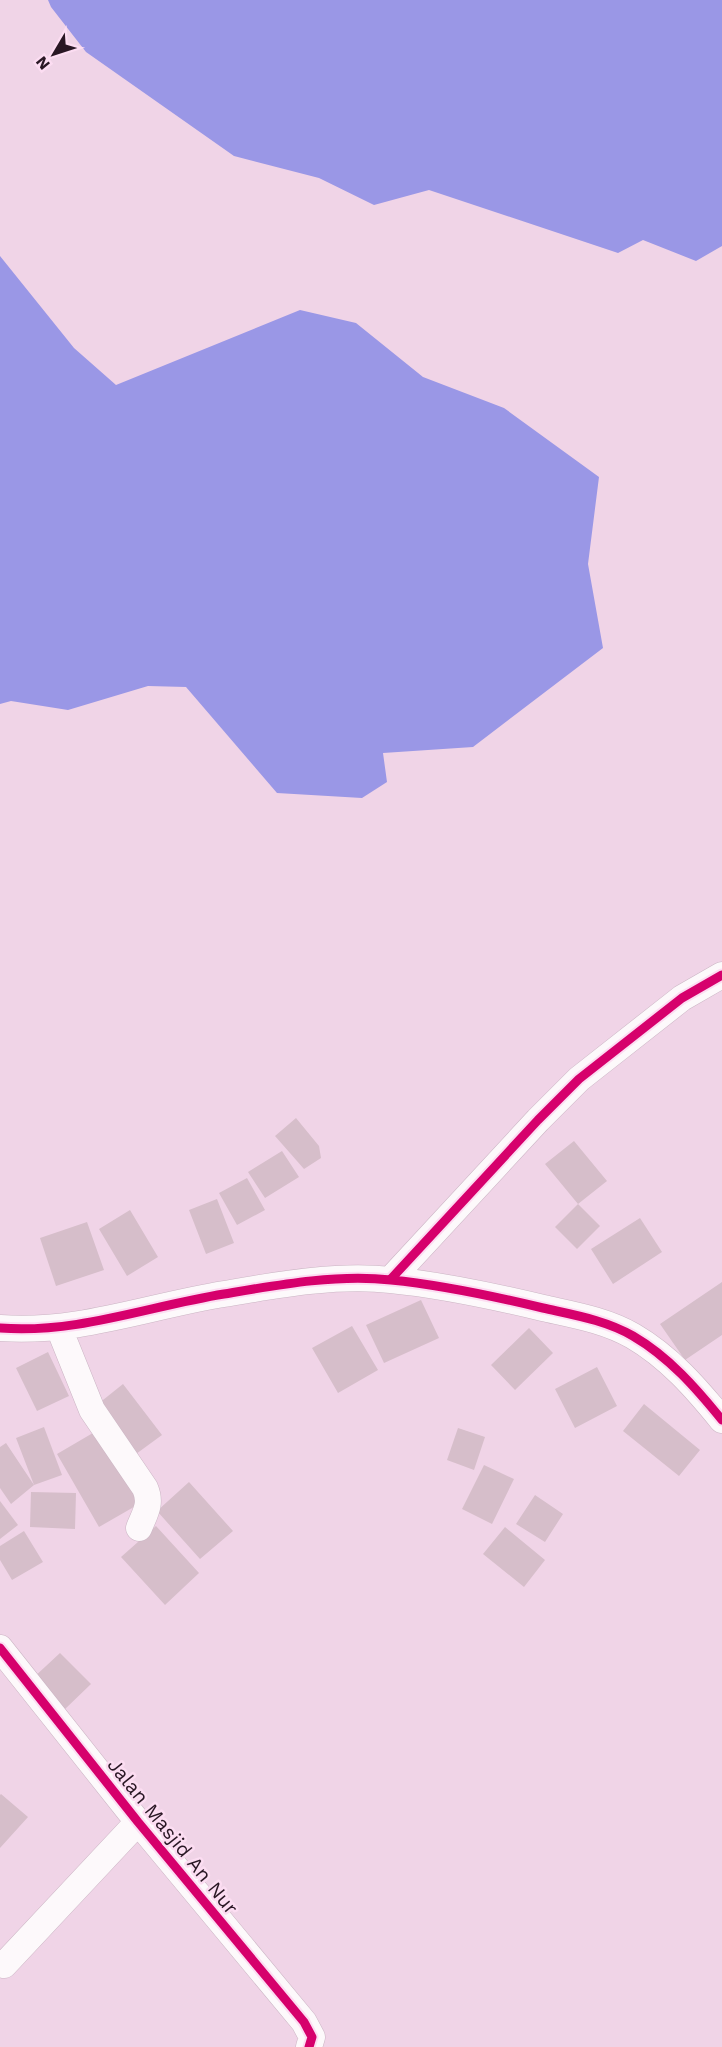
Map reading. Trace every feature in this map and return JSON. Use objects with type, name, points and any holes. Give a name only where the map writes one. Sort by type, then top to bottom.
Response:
[{"type":"street","points":[[390,1280],[579,1079],[682,998],[722,975]]},
{"type":"street","points":[[0,1328],[25,1330],[59,1328],[222,1294],[337,1280],[390,1280],[495,1296],[597,1320],[632,1336],[665,1358],[699,1391],[722,1420]]},
{"type":"street","points":[[59,1328],[92,1410],[149,1497],[139,1528]]},
{"type":"street","name":"Jalan Masjid An Nur","points":[[0,1648],[138,1822],[304,2022],[312,2037],[309,2047]]},
{"type":"street","points":[[4,1965],[138,1822]]},
{"type":"shaded area","points":[[48,0],[722,0],[722,246],[696,261],[643,240],[618,253],[429,190],[374,205],[319,178],[234,156],[86,52]]},
{"type":"shaded area","points":[[0,256],[74,348],[116,385],[300,310],[356,323],[423,377],[504,408],[599,477],[588,564],[603,648],[473,747],[383,753],[387,782],[362,798],[277,793],[186,687],[148,686],[68,710],[11,701],[0,704]]},
{"type":"building","points":[[296,1118],[319,1146],[321,1158],[304,1169],[275,1136]]},
{"type":"building","points":[[574,1141],[607,1181],[578,1204],[545,1164]]},
{"type":"building","points":[[282,1151],[299,1177],[265,1198],[248,1172]]},
{"type":"building","points":[[247,1178],[265,1210],[237,1225],[219,1193]]},
{"type":"building","points":[[217,1199],[234,1243],[206,1254],[189,1210]]},
{"type":"building","points":[[578,1204],[600,1226],[577,1249],[555,1227]]},
{"type":"building","points":[[130,1210],[158,1257],[127,1276],[99,1229]]},
{"type":"building","points":[[640,1218],[662,1252],[613,1284],[591,1249]]},
{"type":"building","points":[[87,1222],[104,1270],[56,1286],[40,1238]]},
{"type":"building","points":[[722,1282],[722,1335],[685,1360],[660,1324]]},
{"type":"building","points":[[421,1300],[439,1338],[384,1363],[366,1325]]},
{"type":"building","points":[[352,1326],[378,1370],[338,1393],[312,1348]]},
{"type":"building","points":[[529,1328],[553,1353],[515,1390],[491,1365]]},
{"type":"building","points":[[48,1352],[69,1396],[37,1411],[16,1368]]},
{"type":"building","points":[[597,1367],[617,1406],[575,1428],[555,1389]]},
{"type":"building","points":[[123,1384],[162,1435],[136,1454],[98,1404]]},
{"type":"building","points":[[644,1404],[700,1450],[679,1476],[623,1431]]},
{"type":"building","points":[[44,1427],[62,1475],[34,1485],[16,1438]]},
{"type":"building","points":[[458,1428],[485,1437],[474,1470],[447,1460]]},
{"type":"building","points":[[98,1430],[139,1504],[99,1527],[57,1454]]},
{"type":"building","points":[[6,1443],[34,1485],[11,1504],[0,1488],[0,1447]]},
{"type":"building","points":[[484,1465],[514,1479],[492,1524],[462,1509]]},
{"type":"building","points":[[189,1482],[233,1531],[200,1559],[157,1511]]},
{"type":"building","points":[[31,1492],[76,1493],[75,1529],[30,1527]]},
{"type":"building","points":[[535,1495],[563,1514],[545,1542],[516,1524]]},
{"type":"building","points":[[0,1501],[18,1525],[0,1539]]},
{"type":"building","points":[[156,1526],[199,1573],[165,1605],[121,1557]]},
{"type":"building","points":[[505,1527],[545,1560],[524,1587],[483,1554]]},
{"type":"building","points":[[24,1531],[43,1562],[12,1580],[0,1560],[0,1546]]},
{"type":"building","points":[[60,1653],[91,1684],[63,1711],[32,1679]]},
{"type":"building","points":[[0,1795],[28,1817],[0,1848]]},
{"type":"cycle path","points":[[390,1280],[579,1079],[682,998],[722,975]]},
{"type":"cycle path","points":[[0,1328],[29,1329],[85,1323],[196,1299],[307,1281],[349,1278],[410,1282],[467,1291],[566,1313],[622,1330],[646,1344],[670,1363],[722,1420]]},
{"type":"cycle path","points":[[0,1648],[138,1822],[304,2022],[312,2037],[309,2047]]}]
